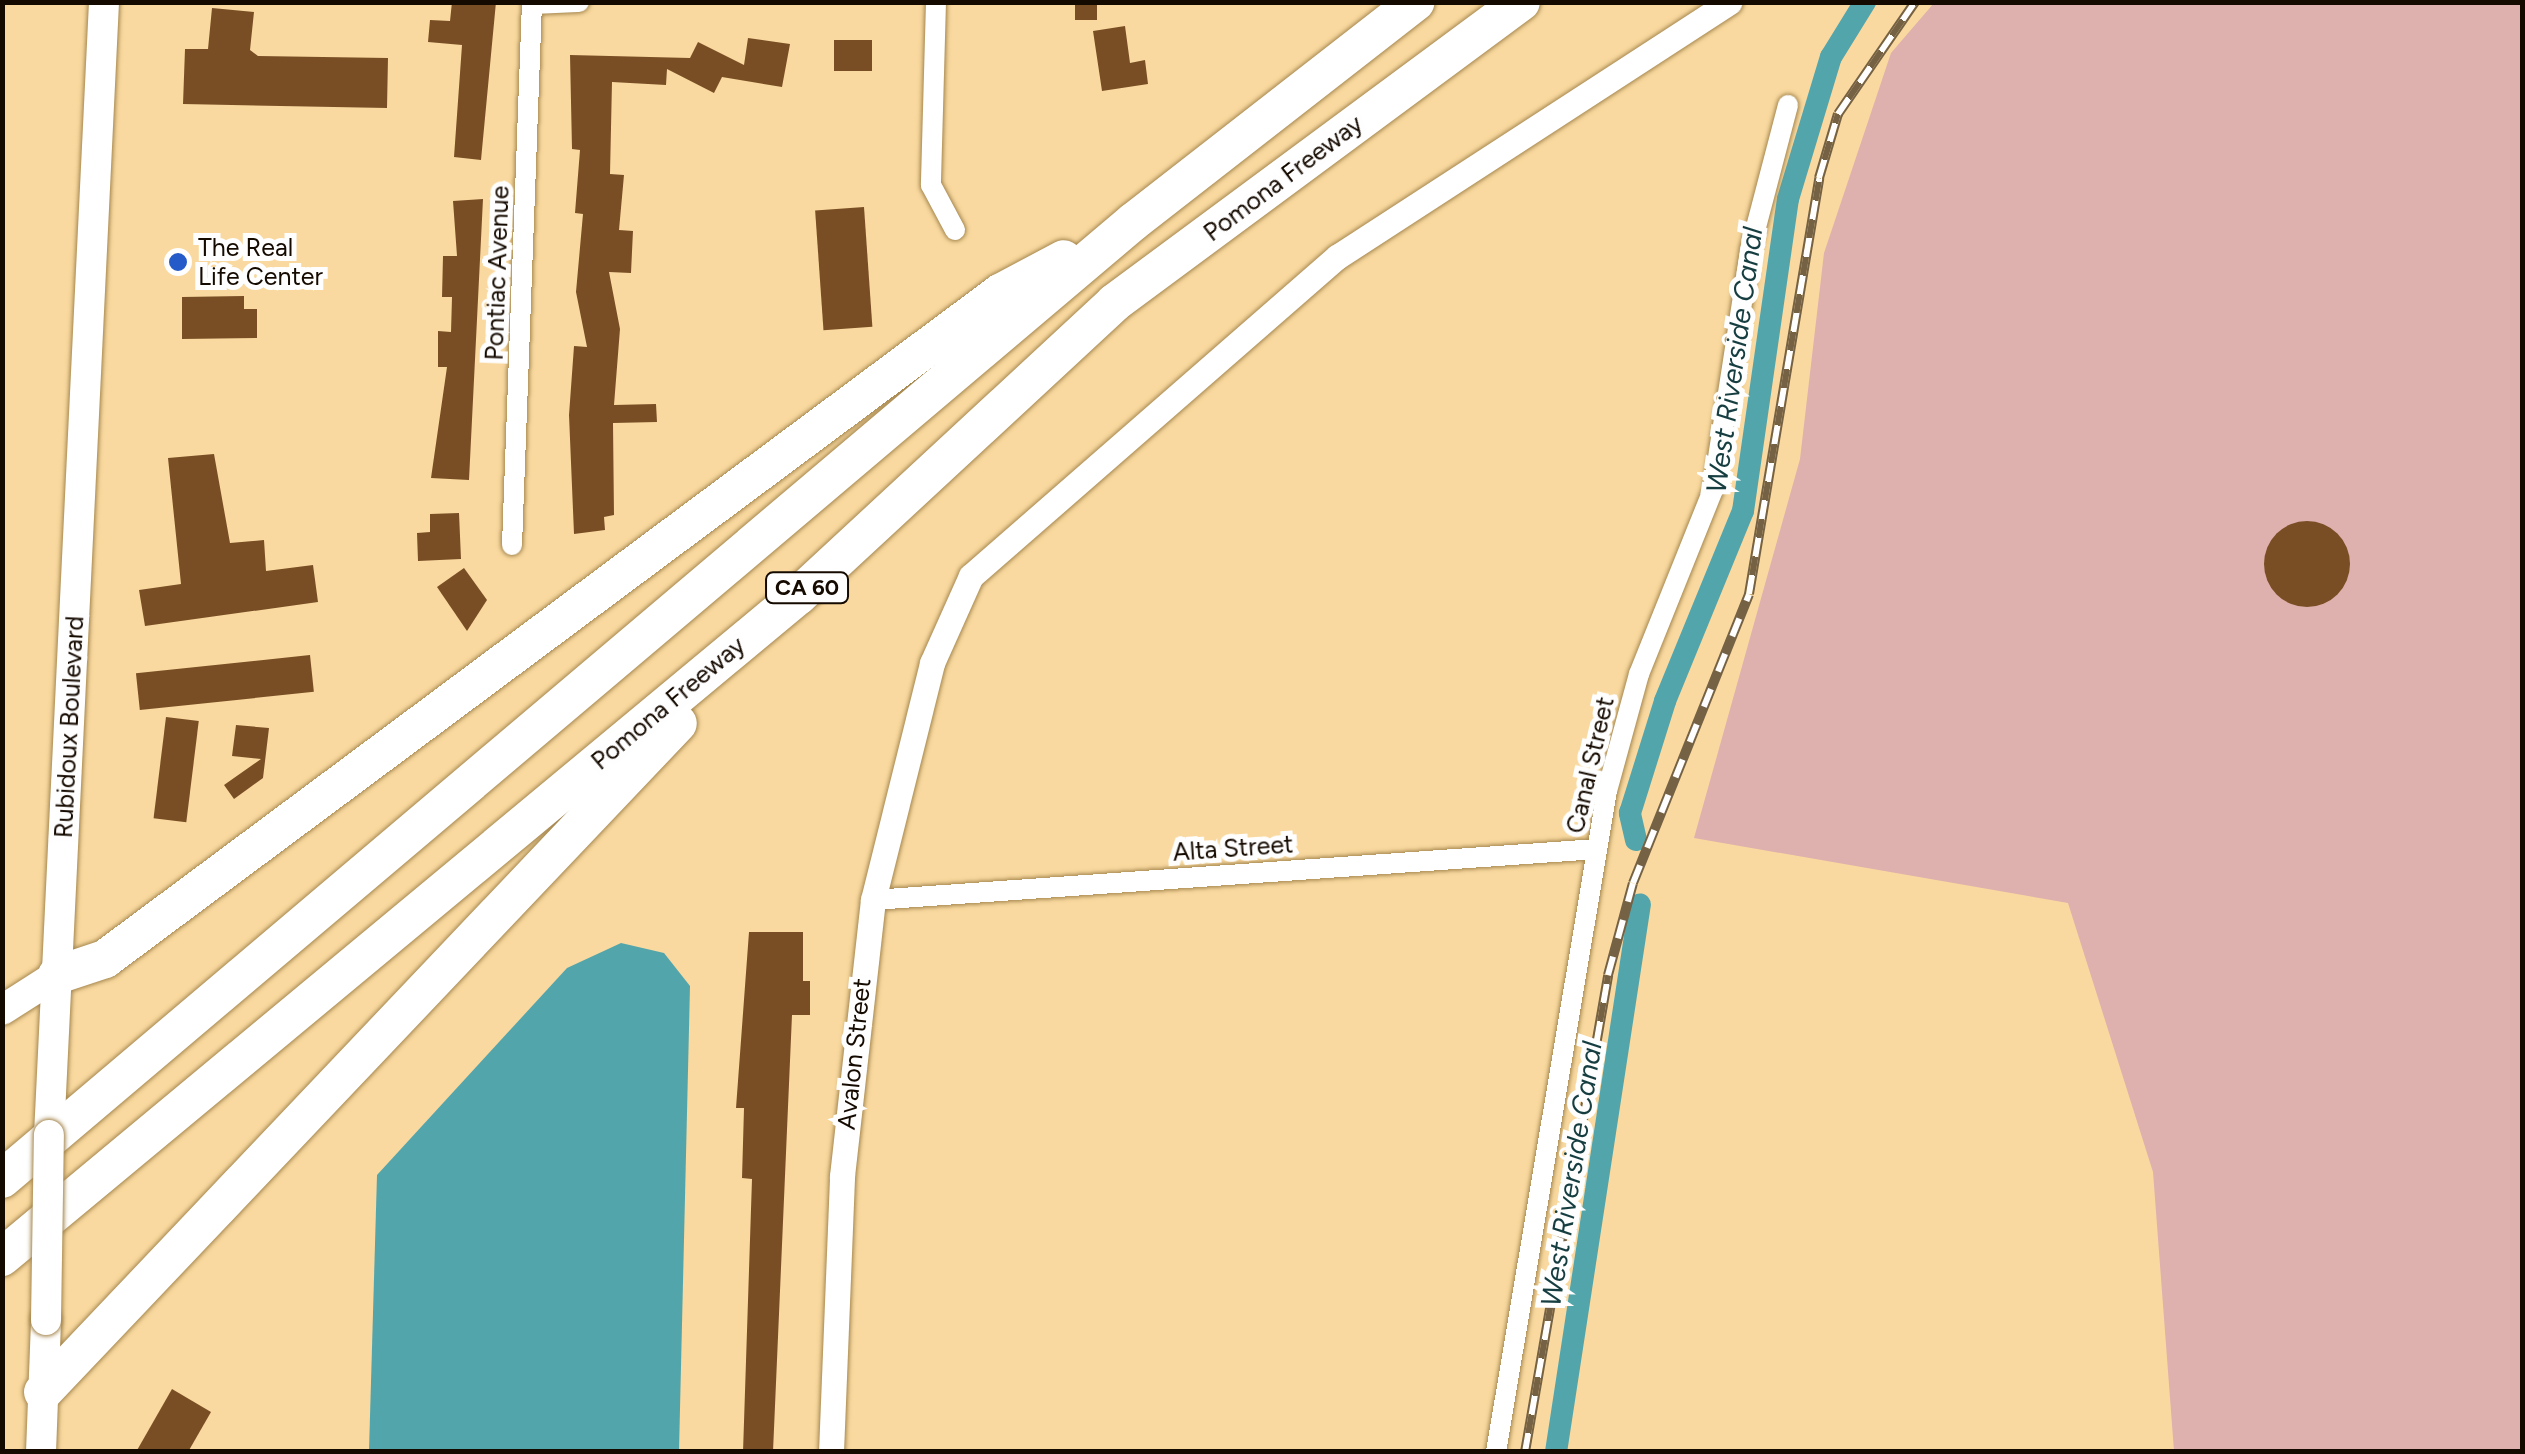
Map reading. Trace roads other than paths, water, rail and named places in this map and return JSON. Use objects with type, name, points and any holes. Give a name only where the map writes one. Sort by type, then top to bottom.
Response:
[{"type":"highway","name":"CA 60","points":[[2,1179],[1133,222],[1416,2]]},
{"type":"highway","name":"Pomona Freeway","points":[[2,1257],[884,521],[1114,303],[1521,2]]},
{"type":"highway","points":[[57,974],[106,959],[1000,293],[1133,222]]},
{"type":"highway","points":[[43,1392],[647,753],[884,521]]},
{"type":"main road","name":"Rubidoux Boulevard","points":[[42,1452],[50,1054],[104,2]]},
{"type":"main road","points":[[2,1010],[57,974]]},
{"type":"street","points":[[532,3],[579,2]]},
{"type":"street","points":[[936,2],[931,186],[955,230]]},
{"type":"street","name":"Avalon Street","points":[[831,1452],[842,1176],[873,900],[932,664],[971,576],[1337,258],[1729,2]]},
{"type":"street","name":"Pontiac Avenue","points":[[512,544],[532,3]]},
{"type":"street","name":"Canal Street","points":[[1496,1452],[1596,849],[1638,674],[1713,490],[1750,250],[1788,105]]},
{"type":"street","name":"Alta Street","points":[[873,900],[1596,849]]},
{"type":"water","points":[[621,943],[664,953],[690,986],[679,1451],[369,1451],[377,1175],[567,968]]},
{"type":"waterway","name":"West Riverside Canal","points":[[1636,840],[1630,813],[1665,701],[1743,511],[1788,199],[1831,57],[1865,2]]},
{"type":"waterway","name":"West Riverside Canal","points":[[1556,1452],[1640,904]]},
{"type":"railway","points":[[1525,1452],[1608,975],[1633,883],[1749,594],[1819,178],[1838,114],[1915,2]]},
{"type":"place","name":"The Real Life Center","points":[[178,262]]}]
